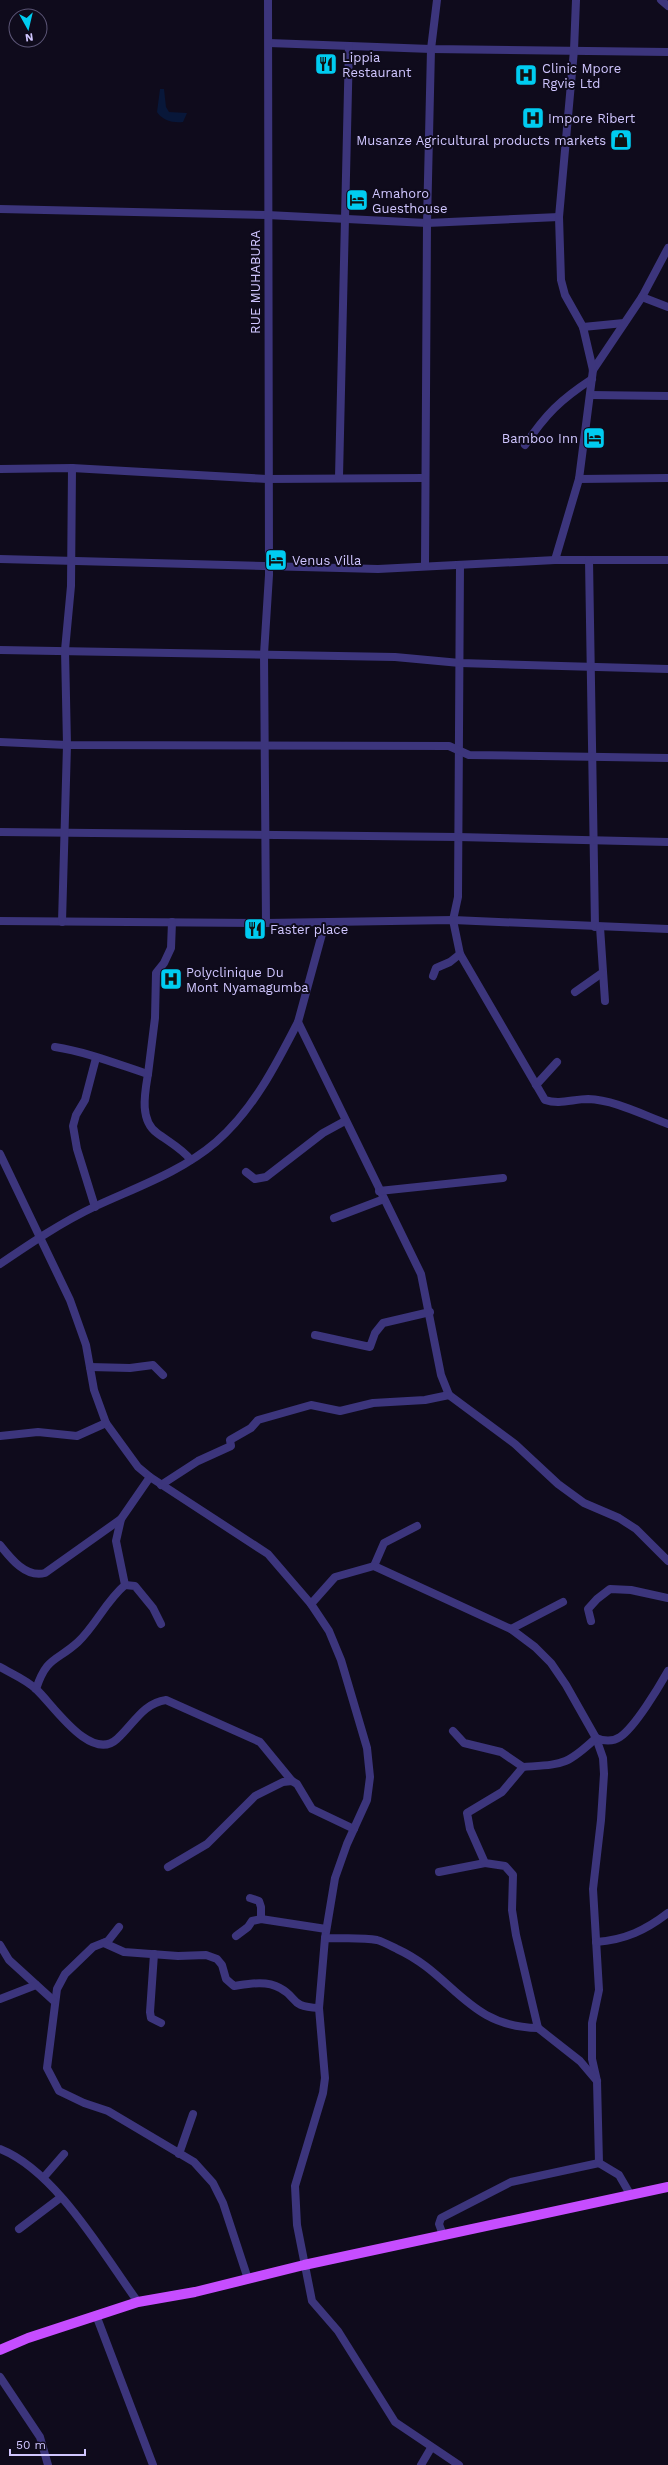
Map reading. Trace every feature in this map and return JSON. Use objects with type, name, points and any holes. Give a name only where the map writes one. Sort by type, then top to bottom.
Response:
[{"type":"main road","points":[[0,2350],[28,2338],[138,2302],[195,2292],[304,2265],[668,2187]]},
{"type":"street","name":"RUE MUHABURA","points":[[266,923],[264,654],[269,565],[267,479],[268,0]]},
{"type":"street","points":[[425,566],[424,478],[427,223],[431,49],[437,0]]},
{"type":"street","points":[[555,560],[579,480],[593,370],[583,327],[565,295],[562,280],[558,217],[574,50],[576,0]]},
{"type":"street","points":[[661,0],[668,6]]},
{"type":"street","points":[[269,43],[431,49],[668,52]]},
{"type":"street","points":[[339,478],[350,46]]},
{"type":"street","points":[[0,209],[267,215],[427,223],[558,217]]},
{"type":"street","points":[[593,370],[642,297],[668,248]]},
{"type":"street","points":[[642,297],[668,307]]},
{"type":"street","points":[[583,327],[624,323]]},
{"type":"street","points":[[526,445],[549,412],[568,394],[592,379]]},
{"type":"street","points":[[590,395],[668,396]]},
{"type":"street","points":[[0,469],[72,468],[267,479],[424,478]]},
{"type":"street","points":[[62,922],[67,745],[65,650],[70,562],[72,468]]},
{"type":"street","points":[[579,480],[668,478]]},
{"type":"street","points":[[0,559],[348,568],[460,566],[555,560],[668,560]]},
{"type":"street","points":[[589,560],[593,840],[597,927],[604,1001]]},
{"type":"street","points":[[460,566],[458,897],[453,920],[460,954],[545,1100],[554,1103],[588,1099],[608,1103],[668,1124]]},
{"type":"street","points":[[0,650],[395,657],[460,663],[590,668],[668,669]]},
{"type":"street","points":[[0,742],[67,745],[264,744],[357,747],[449,746],[469,755],[668,758]]},
{"type":"street","points":[[0,832],[64,834],[266,834],[668,842]]},
{"type":"street","points":[[0,921],[325,923],[453,920],[668,929]]},
{"type":"street","points":[[172,922],[171,948],[164,963],[156,973],[155,1018],[145,1108],[149,1123],[155,1132],[183,1150],[191,1160]]},
{"type":"street","points":[[0,1264],[41,1236],[95,1206],[155,1180],[191,1160],[233,1126],[270,1076],[298,1022],[325,923]]},
{"type":"street","points":[[433,976],[436,968],[450,962],[460,954]]},
{"type":"street","points":[[575,992],[602,973]]},
{"type":"street","points":[[298,1022],[379,1191],[421,1274],[430,1312],[441,1375],[449,1395],[515,1444],[558,1484],[584,1503],[619,1518],[636,1529],[668,1561]]},
{"type":"street","points":[[55,1047],[78,1051],[96,1058],[118,1062],[148,1074]]},
{"type":"street","points":[[95,1206],[76,1149],[73,1126],[76,1115],[85,1100],[96,1058]]},
{"type":"street","points":[[536,1085],[557,1062]]},
{"type":"street","points":[[246,1172],[255,1179],[266,1177],[323,1133],[345,1121]]},
{"type":"street","points":[[0,1154],[41,1236],[70,1300],[86,1344],[94,1390],[106,1423],[138,1467],[161,1486],[268,1554],[311,1604],[329,1631],[341,1660],[366,1748],[370,1776],[367,1800],[335,1878],[326,1929],[319,2008],[325,2078],[323,2093],[295,2186],[297,2225],[312,2301],[338,2332],[395,2422],[431,2448],[459,2465]]},
{"type":"street","points":[[379,1191],[503,1178]]},
{"type":"street","points":[[334,1218],[384,1199]]},
{"type":"street","points":[[316,1335],[370,1347],[376,1333],[383,1323],[430,1312]]},
{"type":"street","points":[[90,1367],[130,1368],[153,1365],[163,1375]]},
{"type":"street","points":[[161,1486],[198,1461],[231,1446],[230,1440],[251,1428],[258,1420],[275,1414],[311,1405],[340,1411],[373,1403],[426,1400],[449,1395]]},
{"type":"street","points":[[0,1436],[38,1432],[77,1436],[106,1423]]},
{"type":"street","points":[[0,1545],[10,1558],[28,1573],[38,1575],[45,1573],[121,1519],[150,1477]]},
{"type":"street","points":[[121,1519],[116,1541],[125,1585]]},
{"type":"street","points":[[374,1566],[377,1554],[384,1543],[417,1526]]},
{"type":"street","points":[[311,1604],[335,1577],[374,1566],[511,1629],[535,1647],[551,1663],[566,1685],[596,1738],[603,1758],[604,1774],[601,1820],[593,1889],[599,1990],[592,2024],[592,2052],[597,2082],[599,2163]]},
{"type":"street","points":[[36,1689],[41,1674],[52,1659],[77,1642],[102,1613],[116,1593],[125,1585],[135,1586],[153,1608],[162,1624]]},
{"type":"street","points":[[591,1621],[588,1609],[597,1598],[610,1589],[631,1590],[668,1598]]},
{"type":"street","points":[[511,1629],[564,1602]]},
{"type":"street","points":[[0,1667],[36,1689],[66,1723],[90,1742],[100,1745],[111,1744],[146,1708],[156,1702],[174,1702],[260,1742],[292,1781],[297,1784],[312,1809],[354,1829]]},
{"type":"street","points":[[596,1738],[604,1741],[620,1737],[637,1718],[668,1671]]},
{"type":"street","points":[[453,1731],[464,1743],[501,1752],[523,1767],[562,1764],[576,1757],[596,1738]]},
{"type":"street","points":[[485,1863],[470,1829],[467,1813],[502,1792],[523,1767]]},
{"type":"street","points":[[168,1866],[207,1844],[255,1796],[283,1782],[292,1781]]},
{"type":"street","points":[[439,1872],[485,1863],[505,1866],[513,1875],[512,1910],[514,1923],[538,2028]]},
{"type":"street","points":[[250,1898],[259,1901],[262,1907],[261,1919]]},
{"type":"street","points":[[596,1942],[608,1941],[647,1929],[668,1913]]},
{"type":"street","points":[[236,1936],[248,1927],[252,1921],[261,1919],[326,1929]]},
{"type":"street","points":[[119,1928],[108,1941],[93,1947],[65,1974],[57,1989],[54,2001],[48,2068],[59,2090],[84,2103],[108,2111],[194,2162],[213,2183],[223,2203],[248,2279]]},
{"type":"street","points":[[325,1938],[378,1940],[406,1953],[431,1970],[477,2012],[494,2020],[518,2028],[538,2028],[580,2061],[597,2082]]},
{"type":"street","points":[[104,1943],[124,1952],[206,1955],[217,1959],[222,1965],[226,1979],[234,1986],[258,1983],[274,1986],[281,1988],[294,2002],[304,2008],[319,2008]]},
{"type":"street","points":[[0,1945],[9,1960],[54,2001]]},
{"type":"street","points":[[154,1954],[150,2012],[151,2018],[161,2023]]},
{"type":"street","points":[[0,1999],[36,1985]]},
{"type":"street","points":[[179,2154],[193,2114]]},
{"type":"street","points":[[0,2149],[25,2162],[44,2177],[138,2302]]},
{"type":"street","points":[[44,2177],[64,2154]]},
{"type":"street","points":[[443,2235],[439,2224],[441,2218],[512,2182],[599,2163],[619,2175],[630,2194]]},
{"type":"street","points":[[19,2229],[60,2198]]},
{"type":"street","points":[[96,2315],[153,2465]]},
{"type":"street","points":[[0,2377],[40,2437],[48,2465]]},
{"type":"street","points":[[421,2465],[431,2448]]},
{"type":"water","points":[[160,89],[164,89],[166,107],[169,112],[187,113],[183,122],[168,121],[159,115],[157,112]]},
{"type":"place","name":"Lippia Restaurant","points":[[326,64]]},
{"type":"place","name":"Clinic Mpore Rgvie Ltd","points":[[526,75]]},
{"type":"place","name":"Impore Ribert","points":[[533,118]]},
{"type":"place","name":"Musanze Agricultural products markets","points":[[621,140]]},
{"type":"place","name":"Amahoro Guesthouse","points":[[357,200]]},
{"type":"place","name":"Bamboo Inn","points":[[594,438]]},
{"type":"place","name":"Venus Villa","points":[[276,560]]},
{"type":"place","name":"Faster place","points":[[255,929]]},
{"type":"place","name":"Polyclinique Du Mont Nyamagumba","points":[[171,979]]}]
